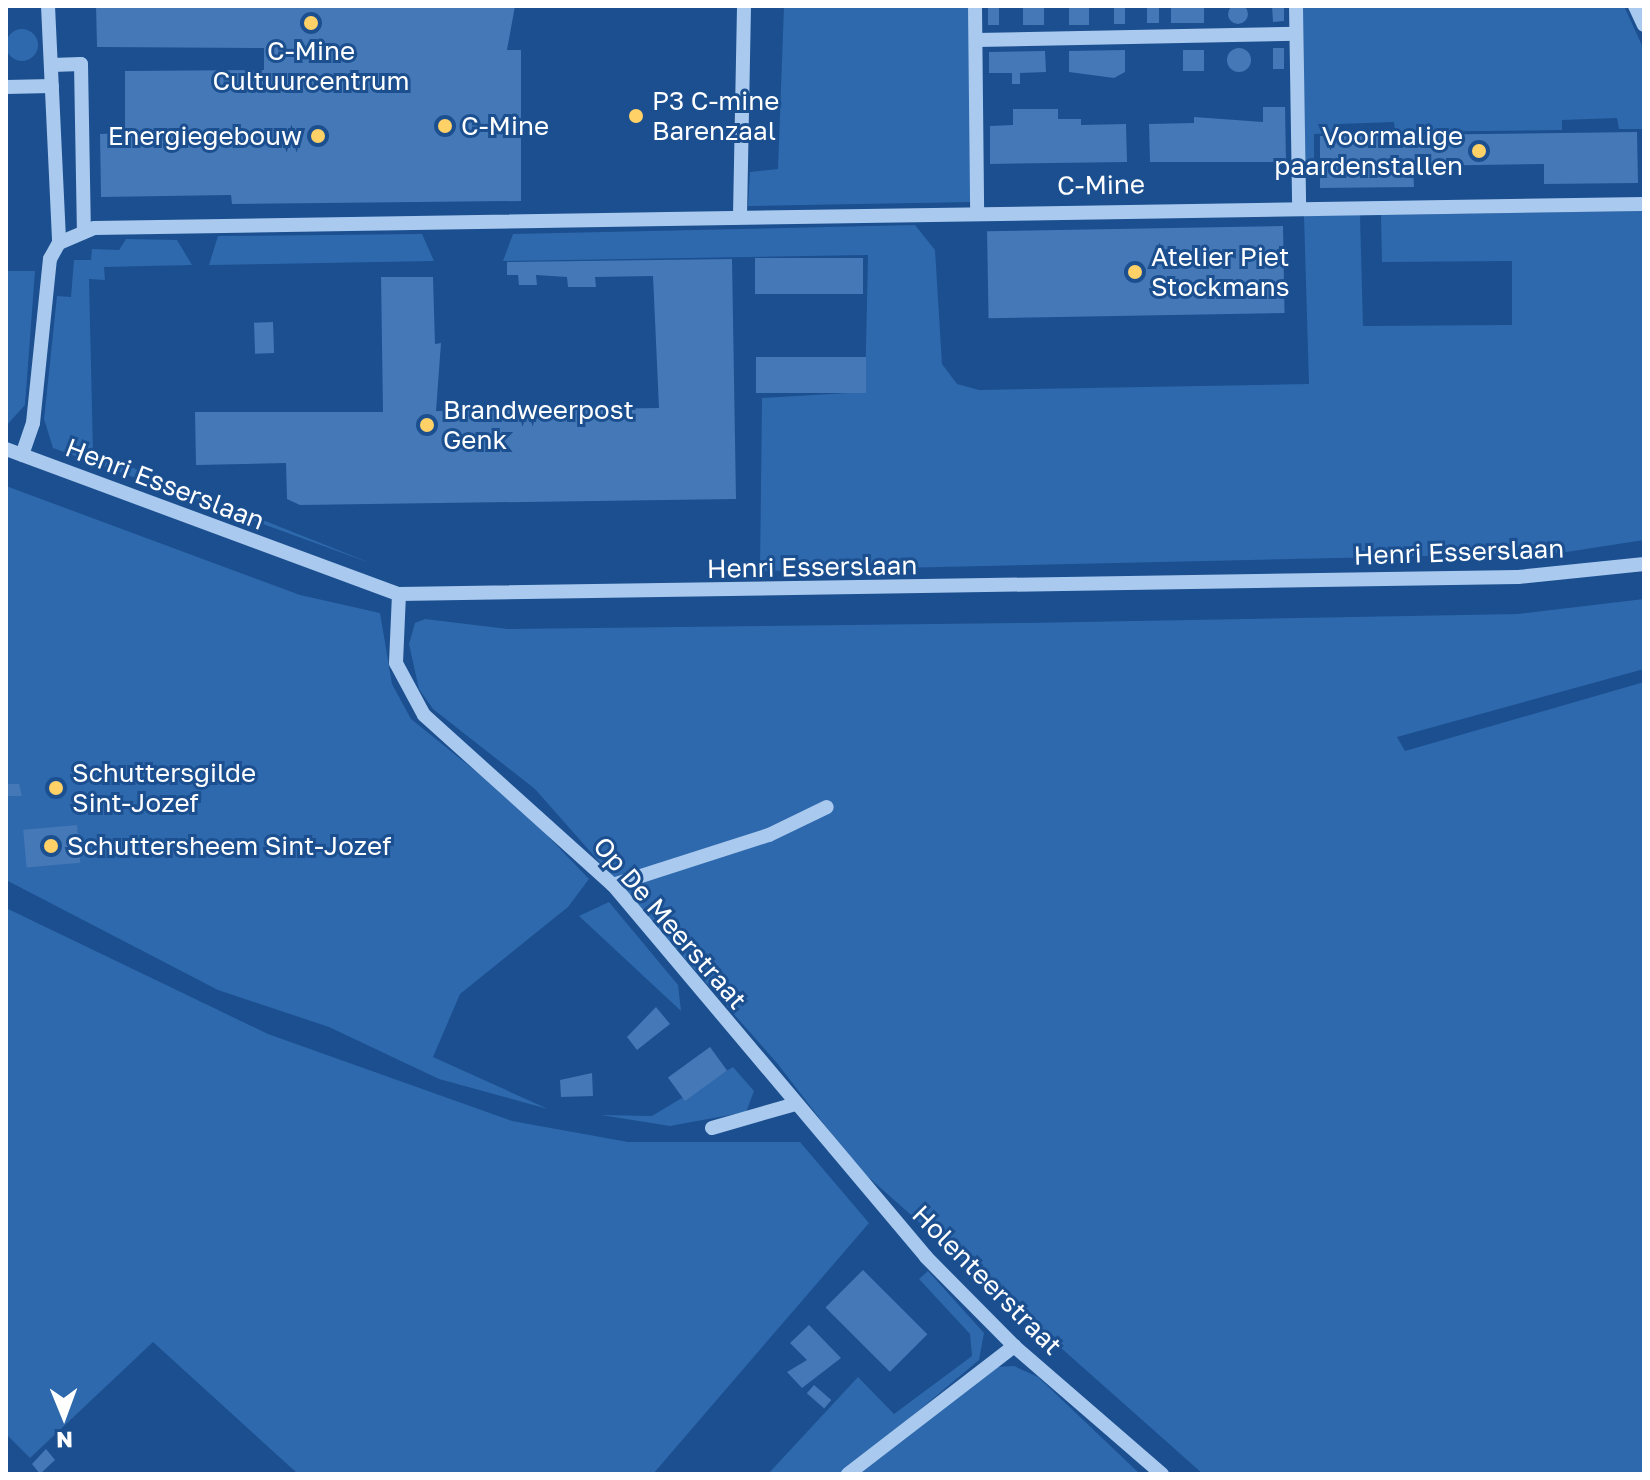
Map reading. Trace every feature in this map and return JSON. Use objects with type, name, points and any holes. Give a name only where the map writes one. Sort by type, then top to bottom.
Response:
[{"type":"street","points":[[22,455],[33,423],[43,297],[59,243],[48,6]]},
{"type":"street","points":[[740,215],[744,6]]},
{"type":"street","points":[[975,6],[977,211]]},
{"type":"street","points":[[1296,6],[1299,205]]},
{"type":"street","points":[[1635,6],[1644,25]]},
{"type":"street","points":[[976,40],[1296,34]]},
{"type":"street","points":[[52,65],[81,64],[84,232]]},
{"type":"street","points":[[6,87],[52,86]]},
{"type":"street","points":[[1622,201],[1644,195]]},
{"type":"street","name":"C-Mine","points":[[59,243],[84,232],[740,215],[1622,201],[1644,204]]},
{"type":"street","name":"Henri Esserslaan","points":[[6,449],[399,594],[1518,577],[1644,564]]},
{"type":"street","name":"Op De Meerstraat","points":[[399,594],[396,663],[424,715],[613,885],[795,1104]]},
{"type":"street","points":[[613,885],[769,835],[827,807]]},
{"type":"street","points":[[712,1128],[795,1104]]},
{"type":"street","name":"Holenteerstraat","points":[[795,1104],[926,1257],[1014,1346],[1162,1474]]},
{"type":"street","points":[[848,1474],[1014,1346]]},
{"type":"shaded area","points":[[784,6],[969,6],[972,202],[748,206],[750,172],[778,169]]},
{"type":"shaded area","points":[[1303,6],[1624,6],[1644,50],[1644,166],[1642,129],[1619,129],[1617,118],[1562,120],[1562,130],[1395,132],[1394,122],[1339,124],[1339,133],[1314,134],[1314,170],[1305,172]]},
{"type":"shaded area","points":[[22,29],[33,34],[38,45],[33,56],[22,61],[11,56],[6,45],[11,34]]},
{"type":"shaded area","points":[[1644,211],[1644,540],[1560,553],[760,571],[762,398],[865,392],[868,255],[503,261],[513,234],[915,225],[935,250],[942,364],[957,384],[979,390],[1309,384],[1304,216],[1360,215],[1363,326],[1512,325],[1512,261],[1382,262],[1381,215]]},
{"type":"shaded area","points":[[422,234],[434,261],[209,265],[218,236]]},
{"type":"shaded area","points":[[126,239],[177,240],[192,265],[104,267],[105,280],[89,279],[93,452],[373,564],[53,448],[44,419],[57,296],[71,297],[74,260],[91,260],[92,249],[119,250]]},
{"type":"shaded area","points":[[6,271],[35,271],[25,405],[6,426]]},
{"type":"shaded area","points":[[6,486],[300,595],[380,613],[392,684],[411,719],[519,806],[589,879],[568,907],[460,994],[433,1057],[548,1109],[439,1079],[329,1027],[218,990],[6,880]]},
{"type":"shaded area","points":[[1644,599],[1644,669],[1397,737],[1405,751],[1644,682],[1644,1474],[1203,1474],[857,1167],[777,1063],[535,789],[433,709],[419,689],[409,644],[415,623],[425,619],[508,629],[1026,623],[1518,614]]},
{"type":"shaded area","points":[[609,902],[678,985],[681,1011],[579,916]]},
{"type":"shaded area","points":[[6,908],[268,1034],[512,1121],[628,1142],[800,1142],[869,1223],[653,1474],[298,1474],[153,1342],[30,1458],[6,1434]]},
{"type":"shaded area","points":[[733,1067],[754,1091],[746,1112],[670,1126],[601,1115],[652,1116]]},
{"type":"shaded area","points":[[928,1271],[984,1333],[979,1360],[843,1474],[768,1474],[858,1377],[894,1414],[972,1356],[970,1334],[919,1279]]},
{"type":"shaded area","points":[[1014,1366],[1038,1377],[1140,1474],[857,1474],[997,1367]]},
{"type":"building","points":[[1234,4],[1242,4],[1248,14],[1242,24],[1234,24],[1228,18],[1228,10]]},
{"type":"building","points":[[96,6],[515,6],[507,50],[521,50],[521,201],[232,204],[231,195],[101,197],[100,134],[125,133],[125,71],[264,70],[264,48],[97,47]]},
{"type":"building","points":[[988,6],[999,6],[999,25],[988,25]]},
{"type":"building","points":[[1023,6],[1044,6],[1044,25],[1023,25]]},
{"type":"building","points":[[1069,6],[1089,6],[1089,25],[1069,25]]},
{"type":"building","points":[[1114,6],[1125,6],[1125,24],[1114,24]]},
{"type":"building","points":[[1147,6],[1159,6],[1159,23],[1147,23]]},
{"type":"building","points":[[1171,6],[1204,6],[1204,23],[1171,23]]},
{"type":"building","points":[[1272,6],[1284,6],[1284,21],[1273,22]]},
{"type":"building","points":[[1239,48],[1250,55],[1251,60],[1244,71],[1239,72],[1228,65],[1227,60],[1234,49]]},
{"type":"building","points":[[1273,48],[1284,48],[1284,69],[1273,69]]},
{"type":"building","points":[[1125,50],[1125,72],[1114,78],[1069,72],[1069,51]]},
{"type":"building","points":[[1183,50],[1204,50],[1204,71],[1183,71]]},
{"type":"building","points":[[1045,51],[1046,72],[1020,73],[1020,84],[1012,84],[1012,73],[989,73],[989,52]]},
{"type":"building","points":[[1263,107],[1285,107],[1286,162],[1150,162],[1149,124],[1194,123],[1194,117],[1263,122]]},
{"type":"building","points":[[1013,109],[1058,109],[1058,119],[1081,119],[1081,125],[1126,124],[1127,162],[990,164],[990,126],[1013,125]]},
{"type":"building","name":"Voormalige paardenstallen","points":[[1637,132],[1638,183],[1544,184],[1544,164],[1413,166],[1414,187],[1320,188],[1320,136]]},
{"type":"building","name":"Atelier Piet Stockmans","points":[[1283,226],[1285,313],[989,318],[987,231]]},
{"type":"building","points":[[755,258],[863,258],[863,294],[755,294]]},
{"type":"building","points":[[732,259],[736,499],[300,505],[287,499],[286,463],[196,465],[195,412],[383,412],[381,277],[433,277],[435,344],[441,343],[436,411],[659,408],[653,276],[595,277],[596,287],[568,287],[567,277],[536,275],[537,285],[519,285],[518,275],[507,275],[507,262]]},
{"type":"building","points":[[273,322],[274,353],[255,354],[254,323]]},
{"type":"building","points":[[756,357],[866,357],[866,393],[756,393]]},
{"type":"building","points":[[6,784],[19,784],[22,796],[6,796]]},
{"type":"building","name":"Schuttersheem Sint-Jozef","points":[[77,825],[80,863],[27,868],[23,830]]},
{"type":"building","points":[[656,1007],[670,1024],[637,1050],[627,1037]]},
{"type":"building","points":[[710,1047],[727,1070],[685,1101],[668,1078]]},
{"type":"building","points":[[592,1073],[593,1096],[561,1097],[560,1080]]},
{"type":"building","points":[[863,1270],[927,1334],[890,1372],[826,1307]]},
{"type":"building","points":[[809,1325],[841,1358],[802,1388],[787,1372],[807,1360],[790,1343]]},
{"type":"building","points":[[814,1385],[831,1400],[824,1408],[807,1393]]},
{"type":"building","points":[[46,1449],[55,1460],[40,1474],[32,1464]]},
{"type":"place","name":"C-Mine Cultuurcentrum","points":[[311,23]]},
{"type":"place","name":"P3 C-mine Barenzaal","points":[[636,116]]},
{"type":"place","name":"C-Mine","points":[[445,126]]},
{"type":"place","name":"Energiegebouw","points":[[318,136]]},
{"type":"place","name":"Voormalige paardenstallen","points":[[1479,151]]},
{"type":"place","name":"Atelier Piet Stockmans","points":[[1135,272]]},
{"type":"place","name":"Brandweerpost Genk","points":[[427,425]]},
{"type":"place","name":"Schuttersgilde Sint-Jozef","points":[[56,788]]},
{"type":"place","name":"Schuttersheem Sint-Jozef","points":[[51,846]]}]
